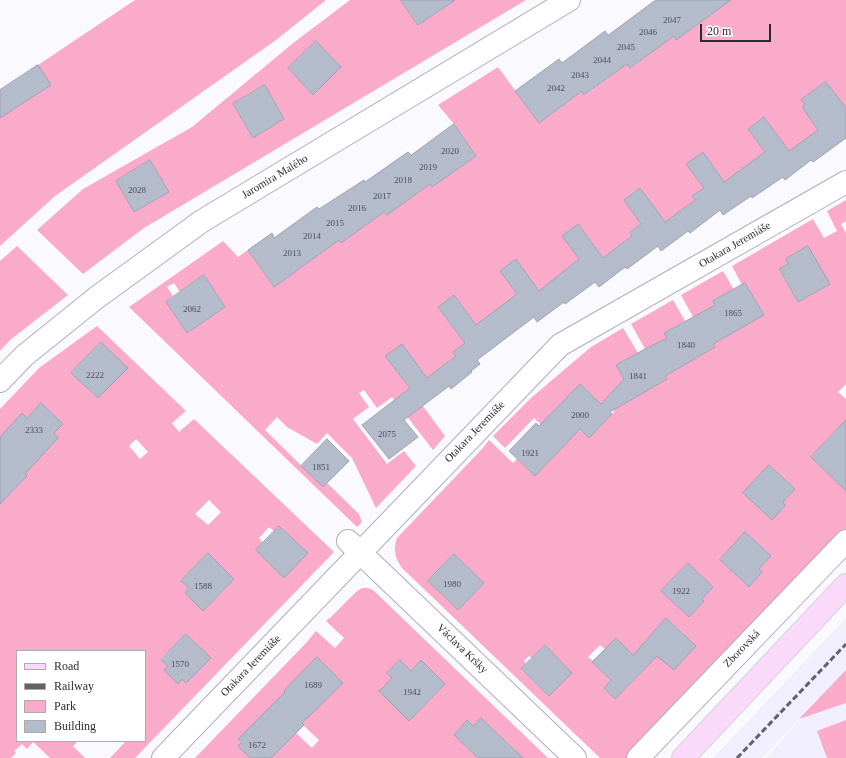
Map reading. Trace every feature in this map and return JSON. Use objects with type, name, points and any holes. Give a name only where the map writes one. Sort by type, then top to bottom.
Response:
[{"type":"main road","points":[[683,758],[846,586]]},
{"type":"street","name":"Jaromíra Malého","points":[[0,381],[24,356],[96,298],[202,221],[569,0]]},
{"type":"street","name":"Otakara Jeremiáše","points":[[162,758],[354,546],[560,345],[846,182]]},
{"type":"street","name":"Zborovská","points":[[638,758],[846,541]]},
{"type":"street","name":"Václava Kršky","points":[[354,546],[575,758]]},
{"type":"shaded area","points":[[846,618],[846,758],[766,758],[819,698],[762,758],[713,758]]},
{"type":"green space","points":[[135,0],[326,0],[276,40],[55,196],[0,246],[0,92]]},
{"type":"green space","points":[[350,0],[401,0],[418,25],[451,3],[450,0],[526,0],[144,228],[83,274],[37,230],[83,189],[192,127],[292,44]],"holes":[[[316,41],[341,67],[313,95],[288,68]],[[265,85],[284,119],[253,138],[233,104]],[[150,160],[169,192],[134,212],[116,181]]]},
{"type":"green space","points":[[715,0],[846,0],[846,108],[826,82],[802,100],[805,105],[802,107],[818,130],[789,151],[764,117],[748,129],[765,152],[727,186],[703,152],[687,164],[704,188],[692,196],[695,200],[665,222],[640,188],[624,200],[641,224],[630,232],[632,236],[603,258],[578,224],[562,236],[579,259],[565,270],[567,274],[541,293],[516,260],[500,271],[517,294],[479,329],[454,295],[438,307],[465,343],[453,352],[456,356],[427,378],[386,356],[445,436],[433,450],[392,397],[377,408],[364,390],[359,393],[369,407],[353,419],[387,464],[404,451],[416,466],[376,508],[352,458],[327,433],[317,444],[287,427],[277,417],[265,430],[323,487],[327,483],[359,514],[362,522],[357,527],[129,307],[223,241],[238,257],[248,250],[274,287],[339,240],[341,243],[384,212],[387,215],[430,184],[432,187],[476,156],[454,124],[438,105],[498,67],[539,123],[582,91],[585,95],[627,64],[631,68],[673,36],[676,40],[720,8]],"holes":[[[204,275],[225,307],[187,333],[166,302],[173,296],[167,287],[174,283],[180,292]]]},
{"type":"green space","points":[[846,200],[846,221],[841,224],[846,233],[846,384],[838,392],[846,399],[846,439],[836,430],[811,457],[839,484],[846,478],[846,529],[627,758],[600,758],[402,568],[395,553],[397,538],[489,440],[513,463],[517,459],[535,476],[563,446],[534,418],[505,448],[493,436],[531,398],[591,347],[623,328],[638,353],[635,397],[667,379],[649,347],[645,349],[631,324],[673,300],[685,321],[664,333],[683,365],[715,347],[697,315],[693,317],[681,295],[723,271],[734,290],[763,315],[745,283],[742,285],[732,266],[813,219],[824,238],[837,231],[827,211]],"holes":[[[798,252],[830,284],[798,302],[779,270],[788,264],[786,259]],[[580,384],[601,404],[604,401],[615,411],[589,438],[579,429]],[[769,465],[795,489],[783,502],[785,506],[772,519]],[[745,533],[771,556],[759,569],[762,572],[749,587],[720,560]],[[454,554],[484,583],[458,610],[428,581]],[[688,563],[713,587],[702,599],[704,601],[694,612],[682,610],[661,591]],[[666,618],[684,635],[644,643]],[[616,638],[646,667],[623,691],[588,657],[600,645],[605,649]],[[545,645],[572,673],[549,696],[521,670],[526,664],[524,661],[529,656],[532,658]]]},
{"type":"green space","points":[[17,246],[68,295],[10,340],[0,351],[0,261]]},
{"type":"green space","points":[[97,326],[186,411],[172,423],[179,432],[194,419],[334,552],[135,758],[110,758],[125,742],[146,742],[146,650],[16,650],[16,742],[33,742],[27,749],[22,744],[14,751],[16,753],[11,758],[0,758],[0,504],[27,476],[0,450],[0,409],[39,368]],"holes":[[[101,342],[127,368],[98,398],[71,373]],[[41,403],[63,424],[54,433],[58,438],[44,453],[27,418]],[[136,439],[148,452],[140,459],[129,446]],[[209,500],[221,512],[208,525],[195,514]],[[279,526],[308,553],[284,577],[256,550],[263,543],[259,538],[269,527],[274,531]],[[208,553],[234,579],[207,607],[202,609],[185,593],[189,588],[181,581]],[[186,634],[211,658],[186,683],[182,679],[178,683],[165,670],[168,666],[161,659]]]},
{"type":"green space","points":[[362,588],[373,590],[548,758],[506,758],[514,749],[481,718],[473,726],[467,721],[454,735],[478,758],[271,758],[242,742],[250,758],[195,758],[316,631],[335,648],[344,638],[326,621]],"holes":[[[317,658],[343,683],[318,707]],[[400,660],[411,671],[421,660],[445,684],[409,721],[379,691],[384,685],[391,691],[398,684],[387,673]],[[303,725],[319,740],[312,748],[296,733]]]},
{"type":"green space","points":[[846,670],[846,703],[799,719]]},
{"type":"green space","points":[[846,720],[846,758],[827,758],[817,731]]},
{"type":"green space","points":[[33,742],[77,742],[73,746],[85,758],[50,758]]},
{"type":"building","points":[[401,0],[455,0],[418,25]]},
{"type":"building","points":[[656,0],[731,0],[676,40],[674,36],[630,68],[627,64],[584,95],[582,91],[539,123],[515,91],[559,59],[562,63],[605,31],[608,35]]},
{"type":"building","points":[[316,41],[341,67],[313,95],[288,68]]},
{"type":"building","points":[[38,65],[51,85],[0,118],[0,90]]},
{"type":"building","points":[[826,82],[846,108],[846,138],[813,162],[811,160],[785,180],[783,177],[723,215],[720,210],[690,233],[688,231],[661,251],[658,246],[627,269],[625,267],[599,287],[595,282],[537,322],[534,317],[477,360],[480,364],[451,389],[449,386],[404,420],[418,437],[389,459],[362,425],[410,388],[385,356],[402,344],[427,378],[456,356],[453,352],[465,343],[438,307],[454,295],[476,325],[517,294],[500,271],[516,259],[539,291],[579,259],[562,236],[578,224],[603,258],[632,236],[630,232],[641,224],[624,200],[640,188],[665,222],[695,200],[692,196],[704,188],[686,164],[703,152],[724,182],[765,152],[748,129],[764,117],[789,151],[818,130],[802,107],[805,105],[801,100]]},
{"type":"building","points":[[265,85],[284,119],[253,138],[233,104]]},
{"type":"building","points":[[454,124],[476,156],[432,187],[430,184],[387,215],[384,212],[341,243],[339,240],[274,287],[248,250],[272,233],[274,238],[317,207],[319,209],[364,180],[365,182],[408,152],[411,155]]},
{"type":"building","points":[[150,160],[169,192],[134,212],[116,181]]},
{"type":"building","points":[[808,246],[830,284],[798,302],[779,269],[788,264],[786,259]]},
{"type":"building","points":[[204,275],[225,307],[187,333],[166,302]]},
{"type":"building","points":[[745,283],[764,315],[713,344],[715,347],[665,376],[667,379],[610,412],[612,414],[589,438],[580,429],[535,476],[509,451],[536,423],[539,426],[580,384],[601,404],[624,379],[616,365],[667,338],[664,333],[715,305],[713,301]]},
{"type":"building","points":[[101,342],[128,368],[98,398],[71,373]]},
{"type":"building","points":[[41,403],[63,424],[54,433],[58,438],[25,474],[27,476],[0,504],[0,437],[22,413],[27,418]]},
{"type":"building","points":[[846,420],[846,491],[811,457]]},
{"type":"building","points":[[327,439],[349,461],[323,487],[301,466]]},
{"type":"building","points":[[769,465],[795,489],[783,502],[785,506],[772,520],[743,493]]},
{"type":"building","points":[[279,526],[308,553],[284,578],[256,550]]},
{"type":"building","points":[[745,532],[771,556],[759,569],[762,572],[749,587],[720,560]]},
{"type":"building","points":[[208,553],[234,579],[203,611],[185,593],[189,588],[181,581]]},
{"type":"building","points":[[454,554],[484,583],[458,610],[428,581]]},
{"type":"building","points":[[688,563],[713,587],[702,599],[704,601],[689,617],[661,591]]},
{"type":"building","points":[[666,618],[696,646],[674,670],[657,656],[615,699],[604,688],[611,680],[592,662],[616,638],[633,655]]},
{"type":"building","points":[[186,634],[211,658],[186,683],[182,679],[178,684],[164,670],[168,666],[161,660]]},
{"type":"building","points":[[545,645],[572,673],[549,696],[521,669]]},
{"type":"building","points":[[317,657],[343,683],[302,723],[304,725],[271,758],[250,758],[238,746],[242,742],[238,739],[285,692],[284,691]]},
{"type":"building","points":[[400,660],[411,671],[421,660],[445,684],[409,721],[379,691],[392,678],[387,673]]},
{"type":"building","points":[[481,718],[523,758],[478,758],[454,735],[467,720],[473,726]]},
{"type":"railway","points":[[737,758],[846,644]]}]
